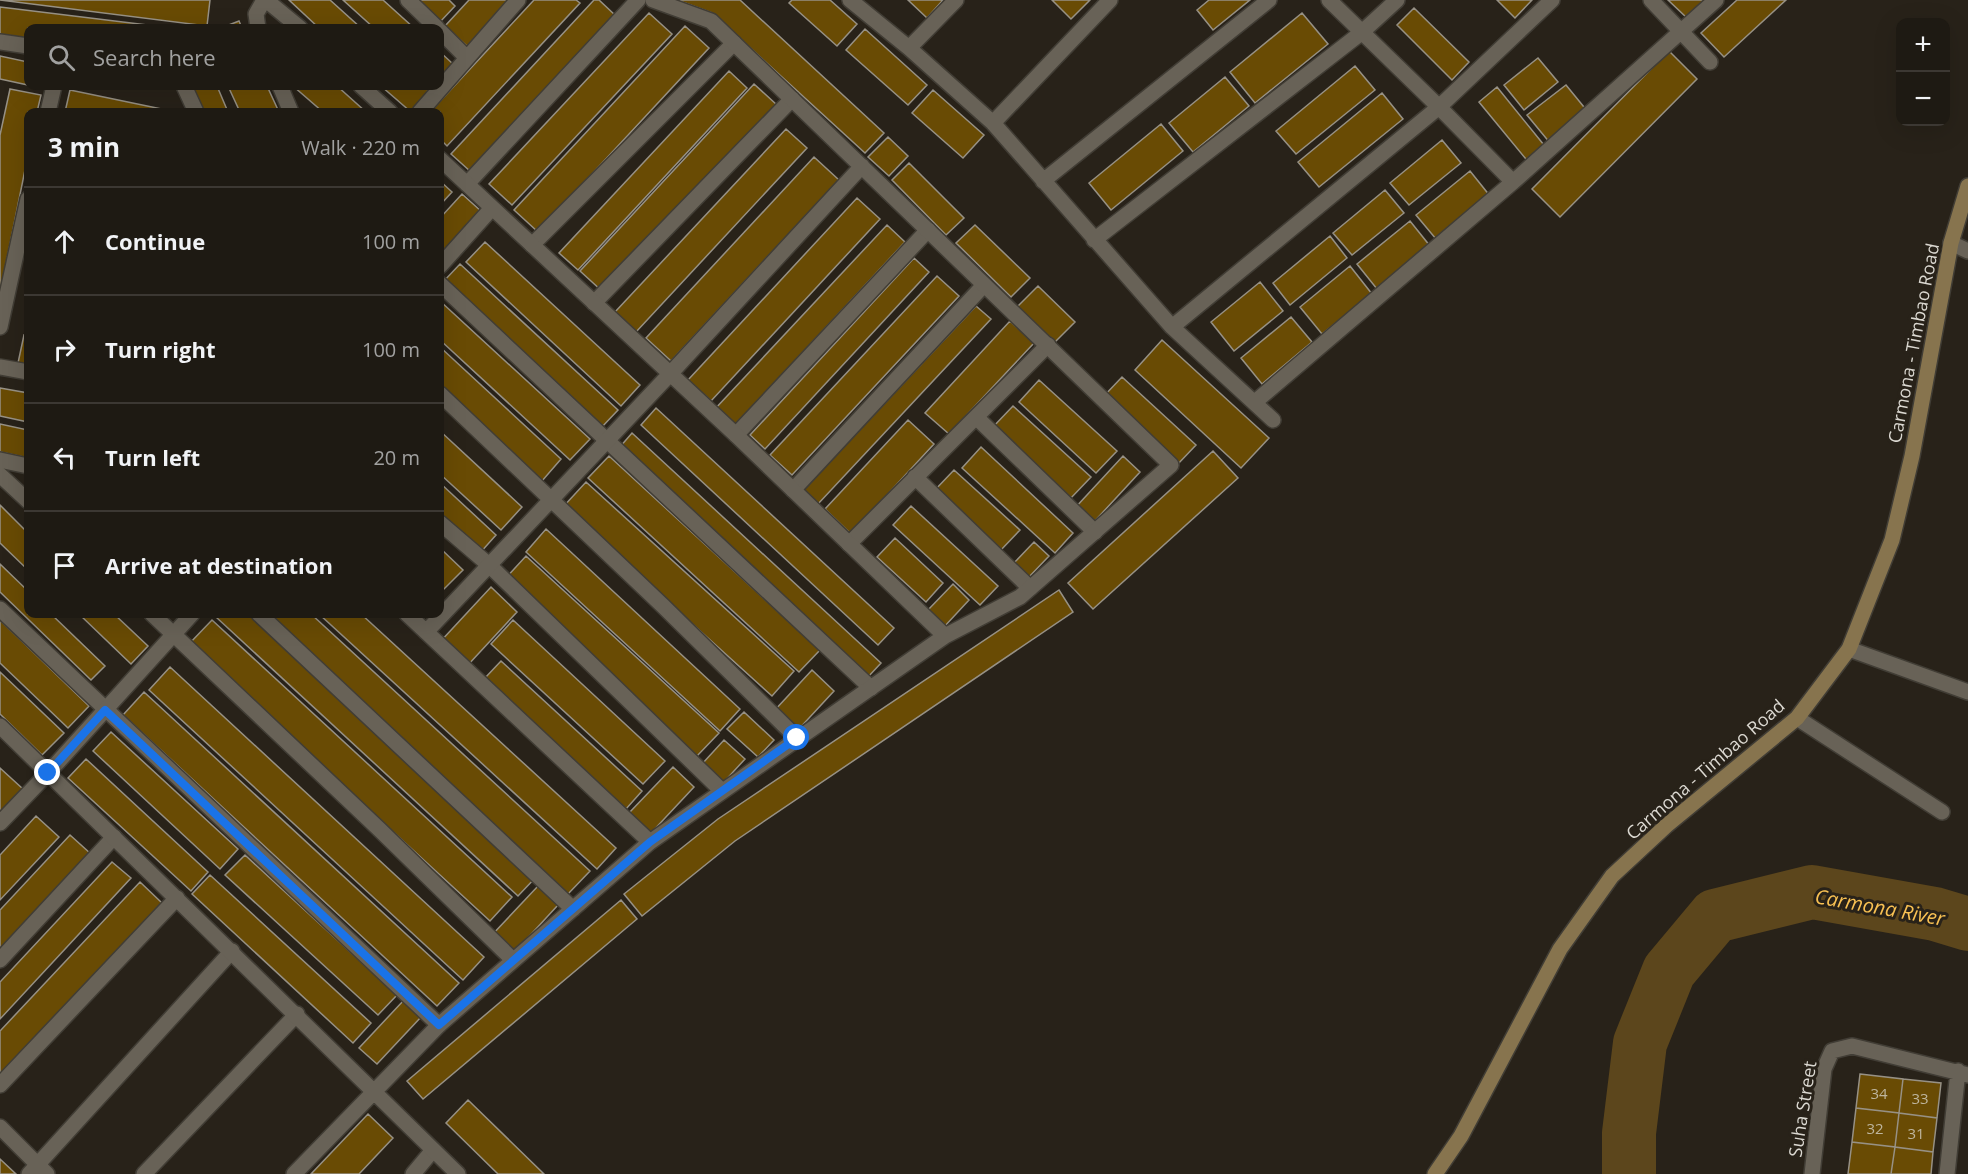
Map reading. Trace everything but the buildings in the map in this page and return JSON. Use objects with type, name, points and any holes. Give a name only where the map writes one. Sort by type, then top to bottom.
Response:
[{"type":"main road","name":"Carmona - Timbao Road","points":[[1435,1174],[1461,1136],[1560,949],[1612,876],[1668,825],[1797,718],[1849,649],[1892,540],[1911,456],[1951,243],[1968,186]]},
{"type":"street","points":[[257,24],[256,14],[265,0],[295,24]]},
{"type":"street","points":[[408,0],[432,24]]},
{"type":"street","points":[[444,84],[518,0]]},
{"type":"street","points":[[467,184],[638,0]]},
{"type":"street","points":[[294,1174],[439,1025],[650,842],[945,636],[1020,597],[1171,465],[711,21],[653,0]]},
{"type":"street","points":[[909,48],[956,0]]},
{"type":"street","points":[[993,123],[1110,0]]},
{"type":"street","points":[[1043,181],[1269,0]]},
{"type":"street","points":[[1329,0],[1439,106],[1513,182]]},
{"type":"street","points":[[1094,240],[1361,33],[1397,0]]},
{"type":"street","points":[[1172,327],[1439,106],[1552,0]]},
{"type":"street","points":[[1651,0],[1710,62]]},
{"type":"street","points":[[1255,402],[1513,182],[1716,0]]},
{"type":"street","points":[[855,2],[993,123],[1172,327],[1273,420]]},
{"type":"street","points":[[444,36],[467,58]]},
{"type":"street","points":[[0,42],[24,45]]},
{"type":"street","points":[[532,245],[734,43]]},
{"type":"street","points":[[49,108],[53,90]]},
{"type":"street","points":[[186,90],[194,108]]},
{"type":"street","points":[[282,90],[289,108]]},
{"type":"street","points":[[365,90],[386,108]]},
{"type":"street","points":[[423,108],[439,90]]},
{"type":"street","points":[[594,303],[792,99]]},
{"type":"street","points":[[444,163],[736,435],[945,636]]},
{"type":"street","points":[[444,613],[670,374],[862,166]]},
{"type":"street","points":[[444,262],[492,208]]},
{"type":"street","points":[[736,435],[928,230]]},
{"type":"street","points":[[0,327],[21,269],[24,239]]},
{"type":"street","points":[[1951,243],[1968,251]]},
{"type":"street","points":[[793,490],[984,285]]},
{"type":"street","points":[[444,288],[871,688]]},
{"type":"street","points":[[849,544],[1048,345]]},
{"type":"street","points":[[0,367],[24,371]]},
{"type":"street","points":[[444,398],[797,738]]},
{"type":"street","points":[[976,417],[1095,532]]},
{"type":"street","points":[[0,460],[24,465]]},
{"type":"street","points":[[0,476],[24,497]]},
{"type":"street","points":[[915,477],[1030,588]]},
{"type":"street","points":[[444,526],[489,565],[722,791]]},
{"type":"street","points":[[0,609],[439,1025]]},
{"type":"street","points":[[157,618],[513,960]]},
{"type":"street","points":[[0,823],[188,618]]},
{"type":"street","points":[[263,618],[573,909]]},
{"type":"street","points":[[411,618],[650,842]]},
{"type":"street","points":[[426,632],[439,618]]},
{"type":"street","points":[[1849,649],[1968,692]]},
{"type":"street","points":[[1797,718],[1942,812]]},
{"type":"street","points":[[0,726],[458,1174]]},
{"type":"street","points":[[0,960],[114,837]]},
{"type":"street","points":[[0,1085],[177,898]]},
{"type":"street","points":[[0,1127],[38,1171],[232,951]]},
{"type":"street","points":[[144,1174],[297,1014]]},
{"type":"street","name":"Suha Street","points":[[1812,1174],[1824,1069],[1832,1051],[1852,1046],[1963,1073]]},
{"type":"street","points":[[1947,1174],[1963,1073]]},
{"type":"street","points":[[413,1174],[433,1150]]},
{"type":"waterway","name":"Carmona River","points":[[1629,1174],[1629,1133],[1640,1043],[1669,971],[1715,916],[1812,892],[1935,914],[1968,924]]},
{"type":"route","points":[[48,773],[105,710],[439,1025],[650,842],[797,738]]}]
